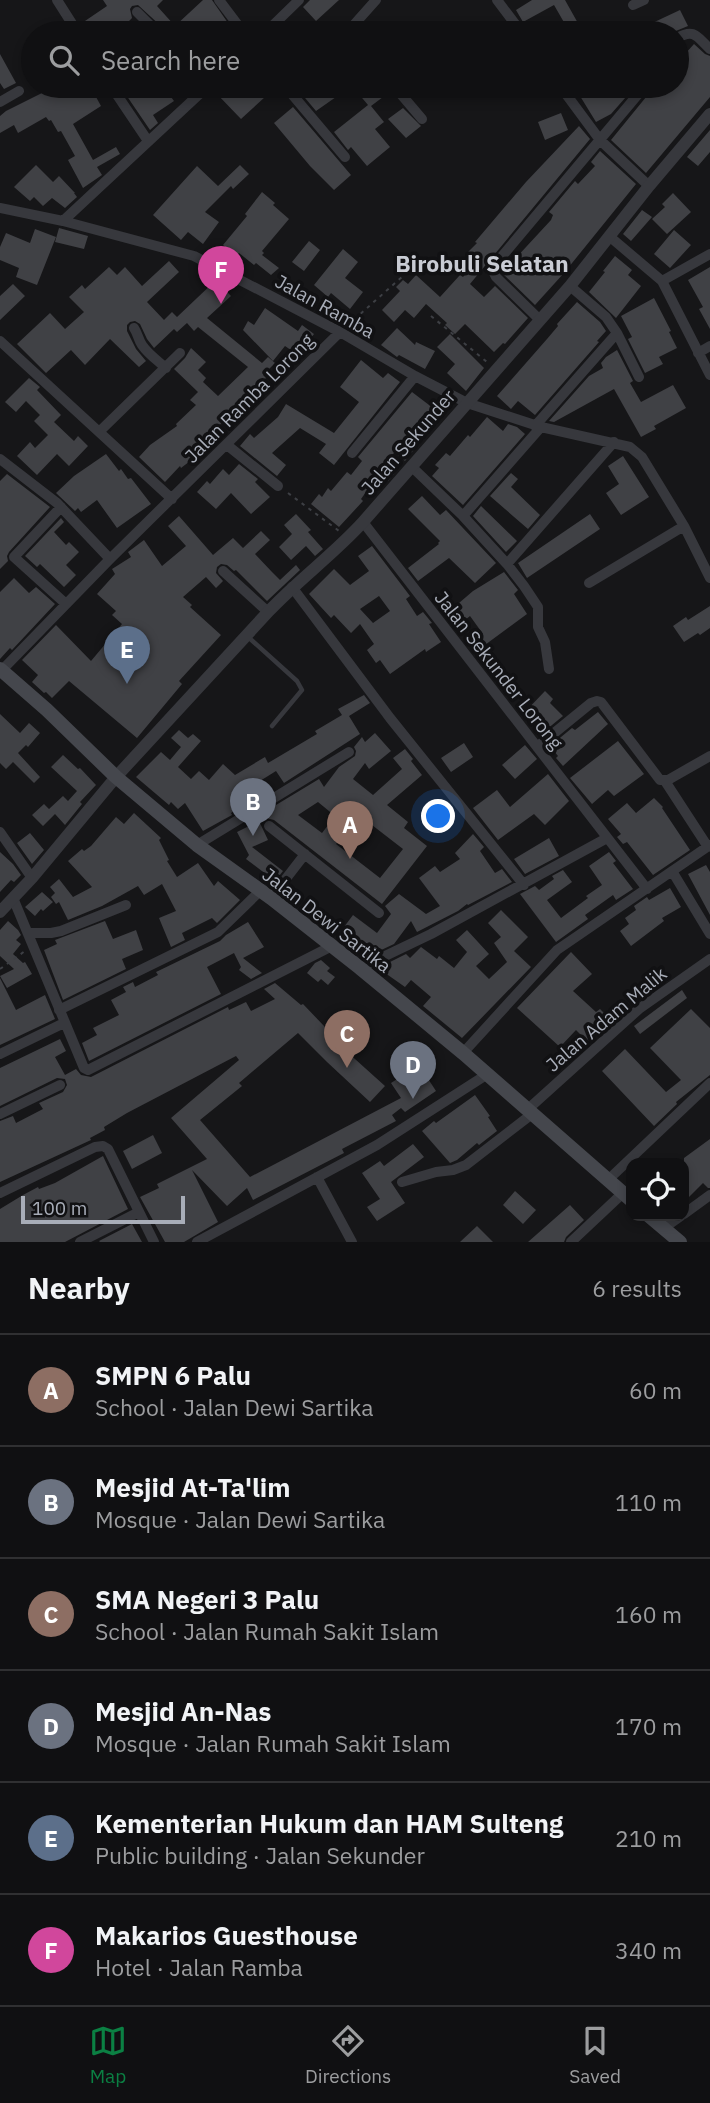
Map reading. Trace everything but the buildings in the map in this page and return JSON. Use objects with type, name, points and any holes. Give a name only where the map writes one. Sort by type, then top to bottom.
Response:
[{"type":"main road","name":"Jalan Dewi Sartika","points":[[1,669],[116,776],[197,845],[360,968],[463,1053],[626,1196]]},
{"type":"main road","points":[[655,1221],[680,1242]]},
{"type":"street","points":[[57,0],[70,21]]},
{"type":"street","points":[[219,0],[235,21]]},
{"type":"street","points":[[277,21],[299,0]]},
{"type":"street","points":[[357,21],[376,0]]},
{"type":"street","points":[[498,0],[513,21]]},
{"type":"street","points":[[633,5],[644,0]]},
{"type":"street","points":[[137,12],[146,21]]},
{"type":"street","points":[[689,34],[710,49]]},
{"type":"street","points":[[0,102],[19,91]]},
{"type":"street","points":[[119,98],[148,141]]},
{"type":"street","points":[[63,221],[195,98]]},
{"type":"street","points":[[295,98],[345,157]]},
{"type":"street","points":[[404,98],[422,119]]},
{"type":"street","points":[[570,98],[600,140],[649,186]]},
{"type":"street","points":[[539,319],[496,277],[494,267],[633,98]]},
{"type":"street","name":"Jalan Sekunder","points":[[0,912],[32,878],[116,776],[246,635],[292,587],[349,538],[570,286],[710,114]]},
{"type":"street","name":"Jalan Ramba","points":[[0,208],[63,221],[194,256],[340,332],[467,404]]},
{"type":"street","points":[[609,236],[662,281],[710,375]]},
{"type":"street","points":[[662,281],[710,254]]},
{"type":"street","points":[[570,286],[606,317],[639,377]]},
{"type":"street","points":[[134,328],[147,351],[166,368]]},
{"type":"street","name":"Jalan Ramba Lorong","points":[[1,669],[340,332]]},
{"type":"street","points":[[463,516],[617,333]]},
{"type":"street","points":[[0,341],[172,499]]},
{"type":"street","points":[[698,353],[710,346]]},
{"type":"street","points":[[100,432],[180,353]]},
{"type":"street","points":[[352,453],[415,376]]},
{"type":"street","points":[[467,404],[538,426],[630,447],[642,457],[684,526],[710,578]]},
{"type":"street","points":[[507,564],[614,442]]},
{"type":"street","points":[[227,444],[278,486]]},
{"type":"street","points":[[0,459],[47,494],[110,559]]},
{"type":"street","name":"Jalan Sekunder Lorong","points":[[412,467],[463,516],[507,564],[538,607],[538,627],[545,642],[549,669]]},
{"type":"street","points":[[61,507],[14,557],[66,604]]},
{"type":"street","name":"Jalan Sekunder Lorong","points":[[363,522],[647,889]]},
{"type":"street","points":[[589,583],[684,526]]},
{"type":"street","points":[[223,571],[268,612]]},
{"type":"street","points":[[292,587],[390,718],[524,885]]},
{"type":"street","points":[[463,1053],[557,950],[709,846],[665,781],[657,778],[599,701],[591,703],[537,747]]},
{"type":"street","points":[[197,845],[349,752]]},
{"type":"street","points":[[665,781],[710,756]]},
{"type":"street","points":[[269,826],[379,913]]},
{"type":"street","points":[[0,832],[32,878]]},
{"type":"street","points":[[360,968],[431,934],[607,838]]},
{"type":"street","points":[[59,1010],[218,932],[265,895],[305,853]]},
{"type":"street","points":[[672,872],[710,933]]},
{"type":"street","points":[[13,898],[64,1023],[85,1069],[90,1070],[332,946]]},
{"type":"street","points":[[28,933],[61,931],[126,905]]},
{"type":"street","name":"Jalan Adam Malik","points":[[402,1182],[466,1165],[529,1112],[632,1015],[710,959]]},
{"type":"street","points":[[0,1054],[64,1023]]},
{"type":"street","points":[[197,1242],[394,1135],[486,1075]]},
{"type":"street","points":[[609,1179],[710,1083]]},
{"type":"street","points":[[0,1114],[60,1085]]},
{"type":"street","points":[[0,1193],[100,1145],[108,1149],[154,1242]]},
{"type":"street","points":[[317,1177],[352,1242]]},
{"type":"street","points":[[689,1210],[710,1195]]},
{"type":"street","points":[[571,1242],[626,1198]]},
{"type":"street","points":[[80,1242],[139,1212]]},
{"type":"street","points":[[664,1228],[674,1221]]},
{"type":"lane","points":[[246,635],[297,681],[302,690],[272,726]]},
{"type":"path","name":"Jalan Ramba Lorong","points":[[340,332],[413,267]]},
{"type":"path","points":[[431,316],[496,370]]},
{"type":"path","points":[[278,486],[349,538]]},
{"type":"path","points":[[0,969],[33,945]]},
{"type":"place","name":"Makarios Guesthouse","points":[[221,304]]},
{"type":"place","name":"Kementerian Hukum dan HAM Sulteng","points":[[127,684]]},
{"type":"place","name":"Mesjid At-Ta'lim","points":[[253,836]]},
{"type":"place","name":"SMPN 6 Palu","points":[[350,859]]},
{"type":"place","name":"SMA Negeri 3 Palu","points":[[347,1068]]},
{"type":"place","name":"Mesjid An-Nas","points":[[413,1099]]},
{"type":"district","name":"Birobuli Selatan","points":[[482,263]]}]
